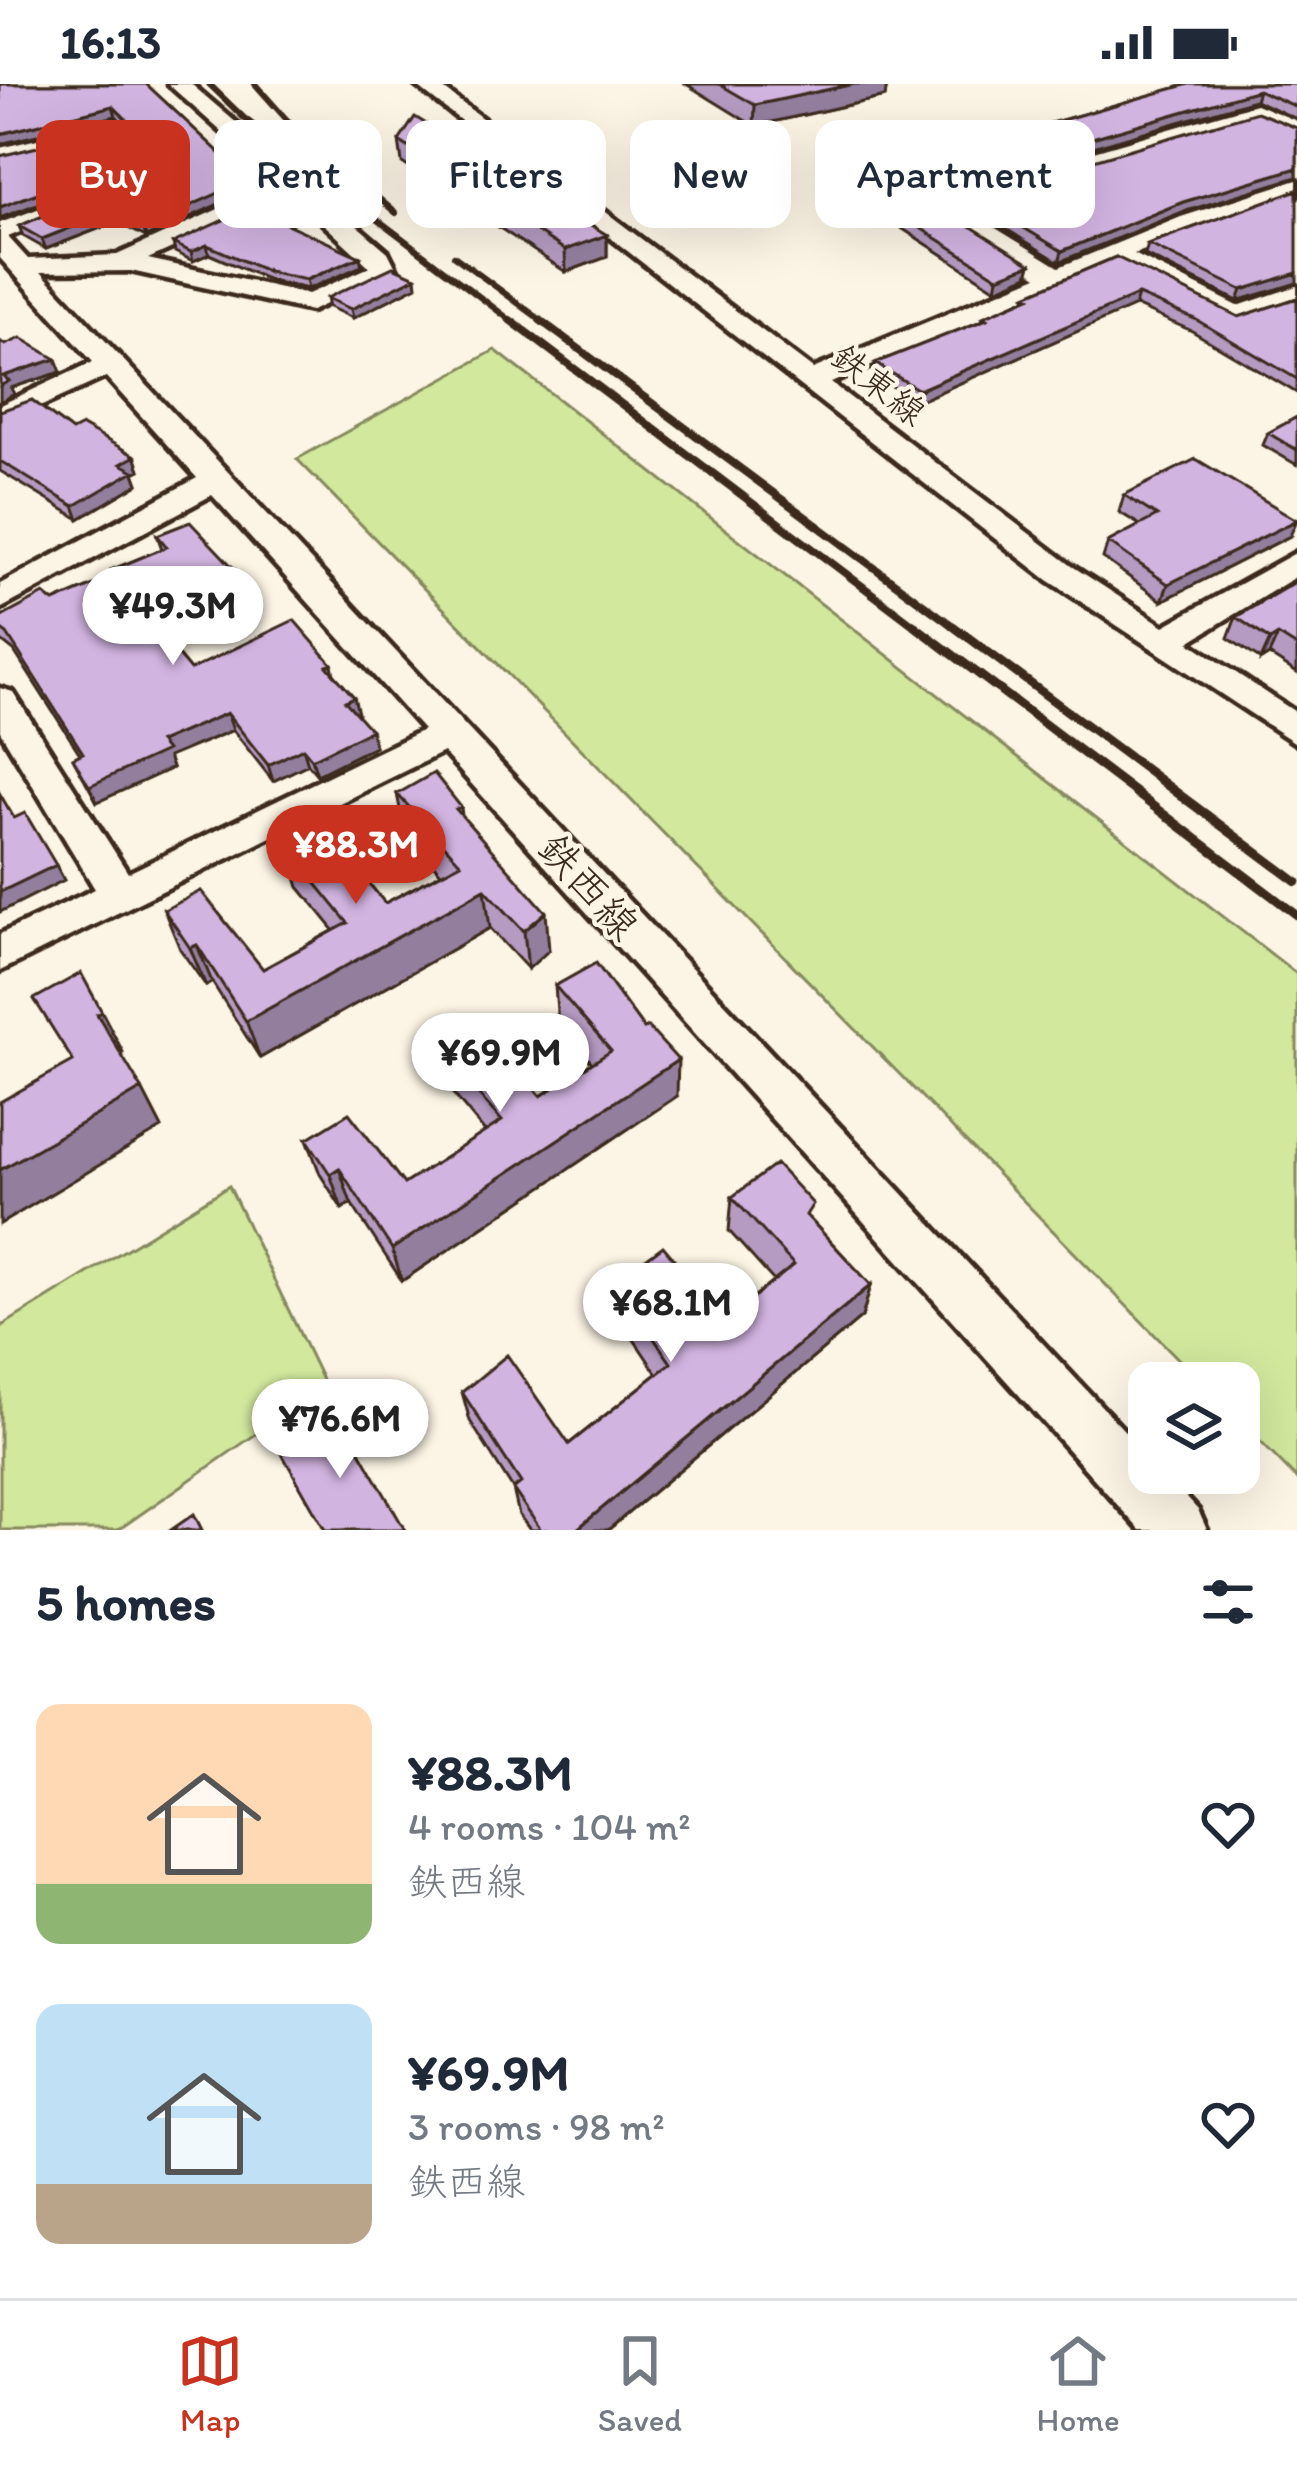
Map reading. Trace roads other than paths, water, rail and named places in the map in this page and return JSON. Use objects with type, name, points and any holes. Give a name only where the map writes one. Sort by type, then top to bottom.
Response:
[{"type":"street","points":[[178,84],[219,120]]},
{"type":"street","name":"鉄東線","points":[[424,84],[1060,573],[1297,731]]},
{"type":"street","points":[[1057,278],[939,203],[1256,110],[1297,129]]},
{"type":"street","points":[[0,155],[117,127],[156,172],[15,263]]},
{"type":"street","points":[[810,381],[1114,254],[1297,187]]},
{"type":"street","points":[[121,262],[214,220]]},
{"type":"street","points":[[15,263],[121,262],[311,303],[384,270],[380,257],[345,228]]},
{"type":"street","points":[[1114,254],[1238,316],[1297,294]]},
{"type":"street","name":"鉄西線","points":[[15,263],[1178,1530]]},
{"type":"street","points":[[0,416],[111,364]]},
{"type":"street","points":[[0,598],[217,480]]},
{"type":"street","points":[[1163,642],[1297,562]]},
{"type":"street","points":[[0,700],[120,895]]},
{"type":"street","points":[[0,954],[449,733]]},
{"type":"railway","points":[[209,84],[244,118],[514,323]]},
{"type":"railway","points":[[255,84],[288,121],[396,213]]},
{"type":"railway","points":[[454,256],[545,323]]},
{"type":"railway","points":[[510,320],[919,629]]},
{"type":"railway","points":[[540,320],[957,629]]},
{"type":"railway","points":[[915,626],[1297,915]]},
{"type":"railway","points":[[953,626],[1297,882]]}]
